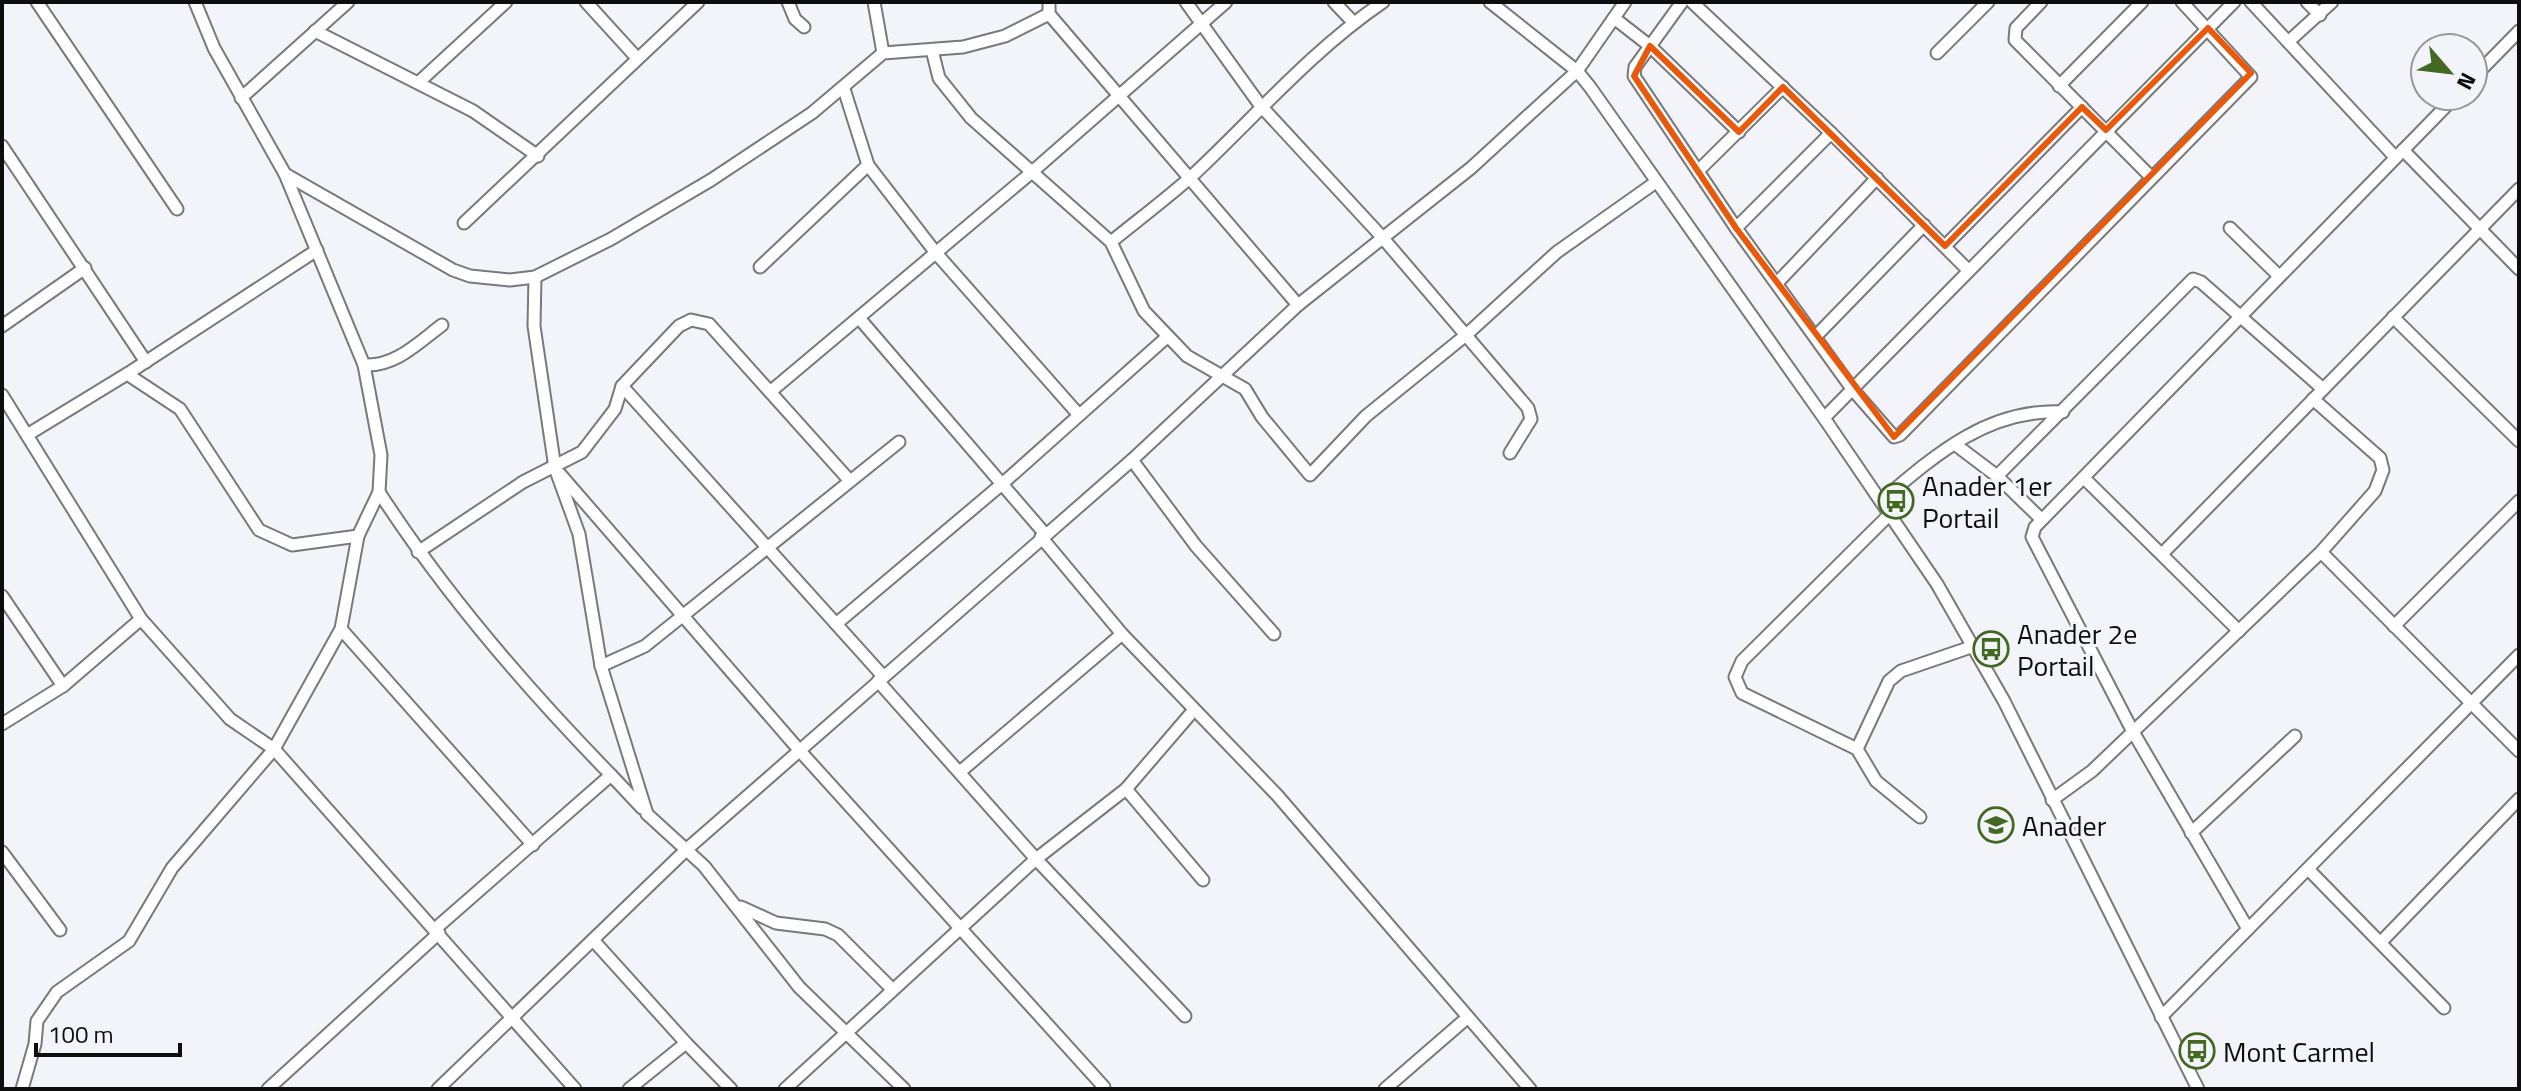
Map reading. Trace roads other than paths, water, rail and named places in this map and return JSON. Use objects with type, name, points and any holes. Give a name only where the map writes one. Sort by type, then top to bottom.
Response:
[{"type":"street","points":[[37,2],[177,209]]},
{"type":"street","points":[[22,1089],[35,1044],[37,1021],[57,992],[129,941],[172,868],[274,749],[341,629],[358,536],[379,492],[381,455],[364,365],[285,174],[214,48],[195,2]]},
{"type":"street","points":[[241,98],[348,2]]},
{"type":"street","points":[[419,82],[506,2]]},
{"type":"street","points":[[586,2],[637,58]]},
{"type":"street","points":[[464,223],[698,2]]},
{"type":"street","points":[[788,2],[795,19],[804,27]]},
{"type":"street","points":[[874,2],[883,53]]},
{"type":"street","points":[[1186,2],[1260,105],[1382,237],[1528,408],[1531,419],[1510,453]]},
{"type":"street","points":[[770,392],[1032,172],[1226,2]]},
{"type":"street","points":[[1334,2],[1353,22]]},
{"type":"street","points":[[1111,242],[1189,178],[1260,105],[1353,22],[1383,2]]},
{"type":"street","points":[[1490,2],[1577,71],[1890,514],[1974,646],[2198,1089]]},
{"type":"street","points":[[438,1089],[687,849],[1132,460],[1298,305],[1471,168],[1577,71],[1625,2]]},
{"type":"street","points":[[1682,2],[1635,67],[1634,76],[1736,228],[1853,390],[1888,434],[1900,435],[2251,77],[2182,2]]},
{"type":"street","points":[[1692,2],[1831,133],[1968,270]]},
{"type":"street","points":[[1937,53],[1988,2]]},
{"type":"street","points":[[2041,2],[2016,28],[2015,40],[2151,177]]},
{"type":"street","points":[[2059,86],[2142,2]]},
{"type":"street","points":[[1824,418],[2234,2]]},
{"type":"street","points":[[2251,2],[2399,153],[2519,269]]},
{"type":"street","points":[[2307,2],[2320,15]]},
{"type":"street","points":[[2288,42],[2332,2]]},
{"type":"street","points":[[285,174],[461,273],[510,280],[535,277],[611,239],[711,180],[844,89],[883,53],[963,47],[1005,36],[1049,8],[1119,96],[1298,305]]},
{"type":"street","points":[[1614,18],[1650,46],[1739,132]]},
{"type":"street","points":[[315,31],[473,111],[538,156]]},
{"type":"street","points":[[2489,62],[2519,31]]},
{"type":"street","points":[[932,50],[939,78],[971,118],[1111,242],[1144,311],[1187,356],[1236,381],[1245,389],[1262,417],[1310,475],[1366,416],[1466,335],[1557,252],[1656,182]]},
{"type":"street","points":[[1698,171],[1783,87]]},
{"type":"street","points":[[844,89],[868,165],[936,253],[1079,415]]},
{"type":"street","points":[[1945,246],[2082,107]]},
{"type":"street","points":[[2248,929],[2132,730],[2032,537],[2040,518],[2084,478],[2440,112]]},
{"type":"street","points":[[1736,228],[1831,133]]},
{"type":"street","points":[[2,146],[146,362]]},
{"type":"street","points":[[760,267],[868,165]]},
{"type":"street","points":[[1777,283],[1877,178]]},
{"type":"street","points":[[2162,554],[2519,189]]},
{"type":"street","points":[[1816,336],[1924,225]]},
{"type":"street","points":[[2230,228],[2279,276]]},
{"type":"street","points":[[27,435],[146,362],[317,250]]},
{"type":"street","points":[[2,326],[85,268]]},
{"type":"street","points":[[535,277],[534,326],[555,468],[579,534],[601,666],[647,814]]},
{"type":"street","points":[[1997,476],[2063,412],[2126,342],[2193,279],[2240,315],[2323,389]]},
{"type":"street","points":[[2393,317],[2519,441]]},
{"type":"street","points":[[859,318],[1002,484],[1122,634],[1277,795],[1530,1089]]},
{"type":"street","points":[[418,552],[523,482],[582,452],[615,409],[622,386],[679,326],[699,320],[709,324],[850,481]]},
{"type":"street","points":[[364,365],[379,366],[394,360],[442,325]]},
{"type":"street","points":[[836,624],[1002,484],[1167,337]]},
{"type":"street","points":[[127,374],[180,409],[259,530],[292,545],[358,536]]},
{"type":"street","points":[[622,386],[770,548],[1036,859],[1185,1016]]},
{"type":"street","points":[[2,395],[141,619],[230,719],[274,749],[575,1089]]},
{"type":"street","points":[[2052,800],[2092,771],[2239,631],[2321,552],[2375,491],[2383,470],[2380,458],[2313,399]]},
{"type":"street","points":[[1881,501],[1928,461],[1988,423],[2008,415],[2036,410],[2063,412]]},
{"type":"street","points":[[601,666],[645,646],[899,442]]},
{"type":"street","points":[[1956,445],[1997,476],[2040,518]]},
{"type":"street","points":[[1132,460],[1196,546],[1274,634]]},
{"type":"street","points":[[555,468],[800,751],[1104,1087]]},
{"type":"street","points":[[2084,478],[2239,631]]},
{"type":"street","points":[[379,492],[418,552],[549,712],[647,814],[687,849],[737,905],[799,987],[904,1089]]},
{"type":"street","points":[[2394,626],[2519,501]]},
{"type":"street","points":[[1890,514],[1742,661],[1735,677],[1742,693],[1857,749],[1876,781],[1920,817]]},
{"type":"street","points":[[2321,552],[2519,751]]},
{"type":"street","points":[[2,596],[63,686]]},
{"type":"street","points":[[2,724],[63,686],[141,619]]},
{"type":"street","points":[[341,629],[533,845]]},
{"type":"street","points":[[961,771],[1122,634]]},
{"type":"street","points":[[1857,749],[1889,681],[1901,671],[1974,646]]},
{"type":"street","points":[[2161,1017],[2519,655]]},
{"type":"street","points":[[785,1089],[1036,859],[1126,789],[1193,711]]},
{"type":"street","points":[[2191,833],[2295,736]]},
{"type":"street","points":[[268,1089],[437,931],[611,775]]},
{"type":"street","points":[[1126,789],[1203,880]]},
{"type":"street","points":[[2382,941],[2519,799]]},
{"type":"street","points":[[2,852],[60,930]]},
{"type":"street","points":[[2308,869],[2382,941],[2444,1008]]},
{"type":"street","points":[[737,905],[776,923],[825,929],[838,935],[892,989]]},
{"type":"street","points":[[593,940],[731,1089]]},
{"type":"street","points":[[1385,1089],[1468,1017]]},
{"type":"street","points":[[629,1089],[686,1043]]},
{"type":"place","name":"Anader 1er Portail","points":[[1896,501]]},
{"type":"place","name":"Anader 2e Portail","points":[[1991,649]]},
{"type":"place","name":"Anader","points":[[1996,825]]},
{"type":"place","name":"Mont Carmel","points":[[2197,1051]]}]
